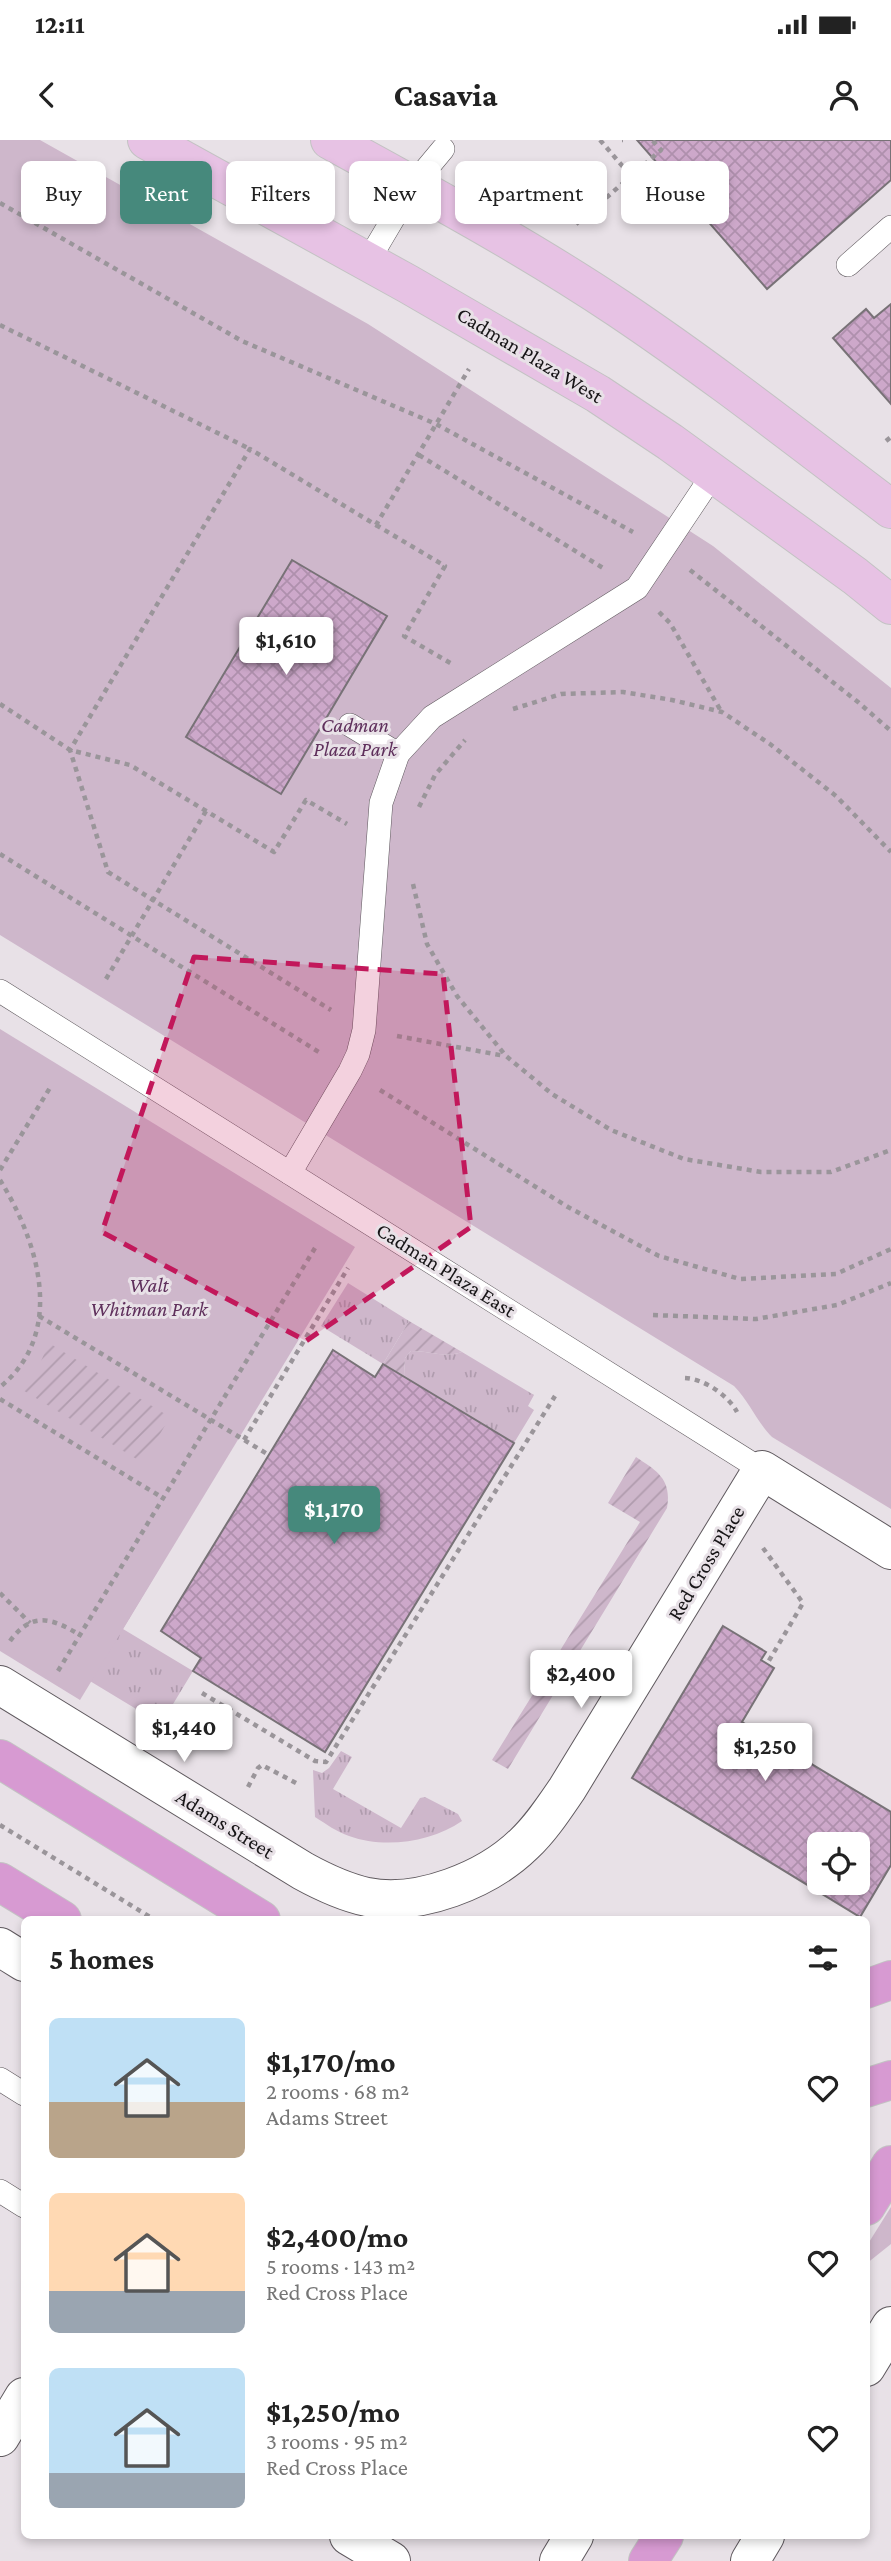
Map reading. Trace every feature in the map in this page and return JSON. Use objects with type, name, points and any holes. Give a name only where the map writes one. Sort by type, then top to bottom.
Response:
[{"type":"highway","points":[[0,1759],[255,1916]]},
{"type":"highway","points":[[0,1882],[55,1916]]},
{"type":"highway","points":[[870,1988],[891,1980]]},
{"type":"highway","points":[[870,2087],[891,2080]]},
{"type":"highway","points":[[870,2199],[891,2165]]},
{"type":"highway","points":[[648,2561],[662,2539]]},
{"type":"main road","name":"Cadman Plaza West","points":[[147,140],[368,261],[598,394],[670,442],[891,605]]},
{"type":"main road","points":[[330,140],[369,161]]},
{"type":"main road","points":[[441,201],[636,320],[687,355],[891,509]]},
{"type":"street","name":"Cadman Plaza East","points":[[762,1470],[891,1550]]},
{"type":"street","name":"Red Cross Place","points":[[345,1891],[369,1897],[395,1898],[446,1890],[475,1878],[524,1845],[567,1789],[762,1470]]},
{"type":"street","name":"Adams Street","points":[[0,1685],[303,1871],[345,1891]]},
{"type":"street","points":[[0,1947],[21,1960]]},
{"type":"street","points":[[870,2360],[891,2326]]},
{"type":"street","points":[[0,2437],[21,2402]]},
{"type":"street","points":[[559,2561],[572,2539]]},
{"type":"street","points":[[750,2561],[763,2539]]},
{"type":"lane","points":[[433,161],[443,149]]},
{"type":"lane","points":[[368,261],[390,224]]},
{"type":"lane","points":[[848,265],[891,227]]},
{"type":"lane","points":[[290,1173],[358,1054],[364,1030],[381,803],[398,754],[432,718],[637,588],[713,474]]},
{"type":"lane","points":[[350,725],[398,754]]},
{"type":"lane","name":"Cadman Plaza East","points":[[0,991],[762,1470]]},
{"type":"lane","points":[[0,2079],[21,2092]]},
{"type":"lane","points":[[0,2191],[21,2204]]},
{"type":"path","points":[[600,140],[621,164]]},
{"type":"path","points":[[648,161],[661,150],[652,140]]},
{"type":"path","points":[[607,197],[621,185]]},
{"type":"path","points":[[0,203],[242,341],[436,424]]},
{"type":"path","points":[[0,325],[250,449],[445,566],[404,636],[485,683]]},
{"type":"path","points":[[376,525],[470,368]]},
{"type":"path","points":[[886,441],[891,437]]},
{"type":"path","points":[[250,449],[70,750],[108,872],[364,1030],[506,1056]]},
{"type":"path","points":[[419,455],[586,557]]},
{"type":"path","points":[[637,588],[670,623],[722,712]]},
{"type":"path","points":[[508,710],[561,694],[623,692],[722,712],[770,744],[836,796],[891,852]]},
{"type":"path","points":[[0,704],[70,750],[130,765],[274,852],[306,800],[376,842]]},
{"type":"path","points":[[417,812],[435,775],[464,740],[475,733]]},
{"type":"path","points":[[106,979],[206,811]]},
{"type":"path","points":[[0,854],[568,1207],[659,1256],[740,1279],[836,1274],[891,1249]]},
{"type":"path","points":[[411,872],[427,944],[457,996],[506,1056],[552,1094],[611,1130],[684,1159],[761,1172],[831,1172],[891,1150]]},
{"type":"path","points":[[0,1170],[51,1086]]},
{"type":"path","points":[[0,1180],[13,1201],[36,1256],[40,1284],[37,1332],[19,1369],[0,1387]]},
{"type":"path","points":[[58,1671],[315,1248]]},
{"type":"path","points":[[244,1440],[348,1268]]},
{"type":"path","points":[[653,1315],[756,1319],[837,1305],[891,1283]]},
{"type":"path","points":[[39,1316],[270,1455]]},
{"type":"path","points":[[202,1693],[315,1761],[326,1762],[555,1395]]},
{"type":"path","points":[[0,1399],[163,1498]]},
{"type":"path","points":[[762,1547],[803,1603],[767,1664]]},
{"type":"path","points":[[0,1592],[30,1623]]},
{"type":"path","points":[[10,1642],[23,1626],[47,1620],[62,1624],[80,1635]]},
{"type":"path","points":[[248,1787],[262,1765],[296,1783]]},
{"type":"path","points":[[0,1825],[148,1916]]},
{"type":"highlighted area","points":[[194,957],[443,974],[471,1227],[306,1341],[102,1232]]},
{"type":"green space","name":"Cadman Plaza Park","points":[[0,140],[40,140],[77,161],[21,161],[21,224],[106,224],[106,177],[120,185],[120,224],[190,224],[368,324],[713,546],[891,688],[891,1509],[772,1437],[734,1386],[0,935]]},
{"type":"green space","name":"Walt Whitman Park","points":[[0,1029],[355,1247],[80,1700],[0,1651]]},
{"type":"green space","points":[[348,1283],[409,1321],[383,1364],[321,1326]]},
{"type":"green space","points":[[409,1321],[462,1352],[443,1354],[411,1351],[405,1358],[404,1377],[383,1364]]},
{"type":"green space","points":[[49,1343],[170,1417],[143,1463],[21,1389],[38,1368]]},
{"type":"green space","points":[[411,1351],[443,1354],[462,1352],[534,1395],[528,1406],[534,1410],[514,1443],[404,1377],[405,1358]]},
{"type":"green space","points":[[636,1457],[656,1472],[665,1483],[667,1508],[508,1769],[492,1760],[640,1522],[608,1503]]},
{"type":"green space","points":[[166,1557],[123,1629],[193,1671],[161,1724],[75,1672]]},
{"type":"green space","points":[[341,1751],[352,1757],[333,1789],[401,1828],[420,1798],[425,1797],[458,1814],[462,1821],[436,1834],[392,1843],[363,1840],[332,1828],[315,1817],[313,1770],[322,1773]]},
{"type":"green space","points":[[891,2207],[891,2244],[870,2261],[870,2241]]},
{"type":"building","points":[[637,140],[891,140],[891,180],[767,289],[710,224],[729,224],[729,161],[655,161]]},
{"type":"building","points":[[891,304],[891,404],[833,338],[866,309],[874,318]]},
{"type":"building","points":[[292,560],[387,616],[281,794],[186,737]]},
{"type":"building","points":[[333,1350],[375,1377],[383,1364],[514,1443],[325,1752],[193,1671],[201,1658],[161,1631]]},
{"type":"building","points":[[723,1626],[766,1652],[761,1660],[774,1668],[742,1722],[891,1812],[891,1865],[861,1916],[824,1895],[870,1895],[870,1832],[807,1832],[807,1885],[632,1778]]}]
